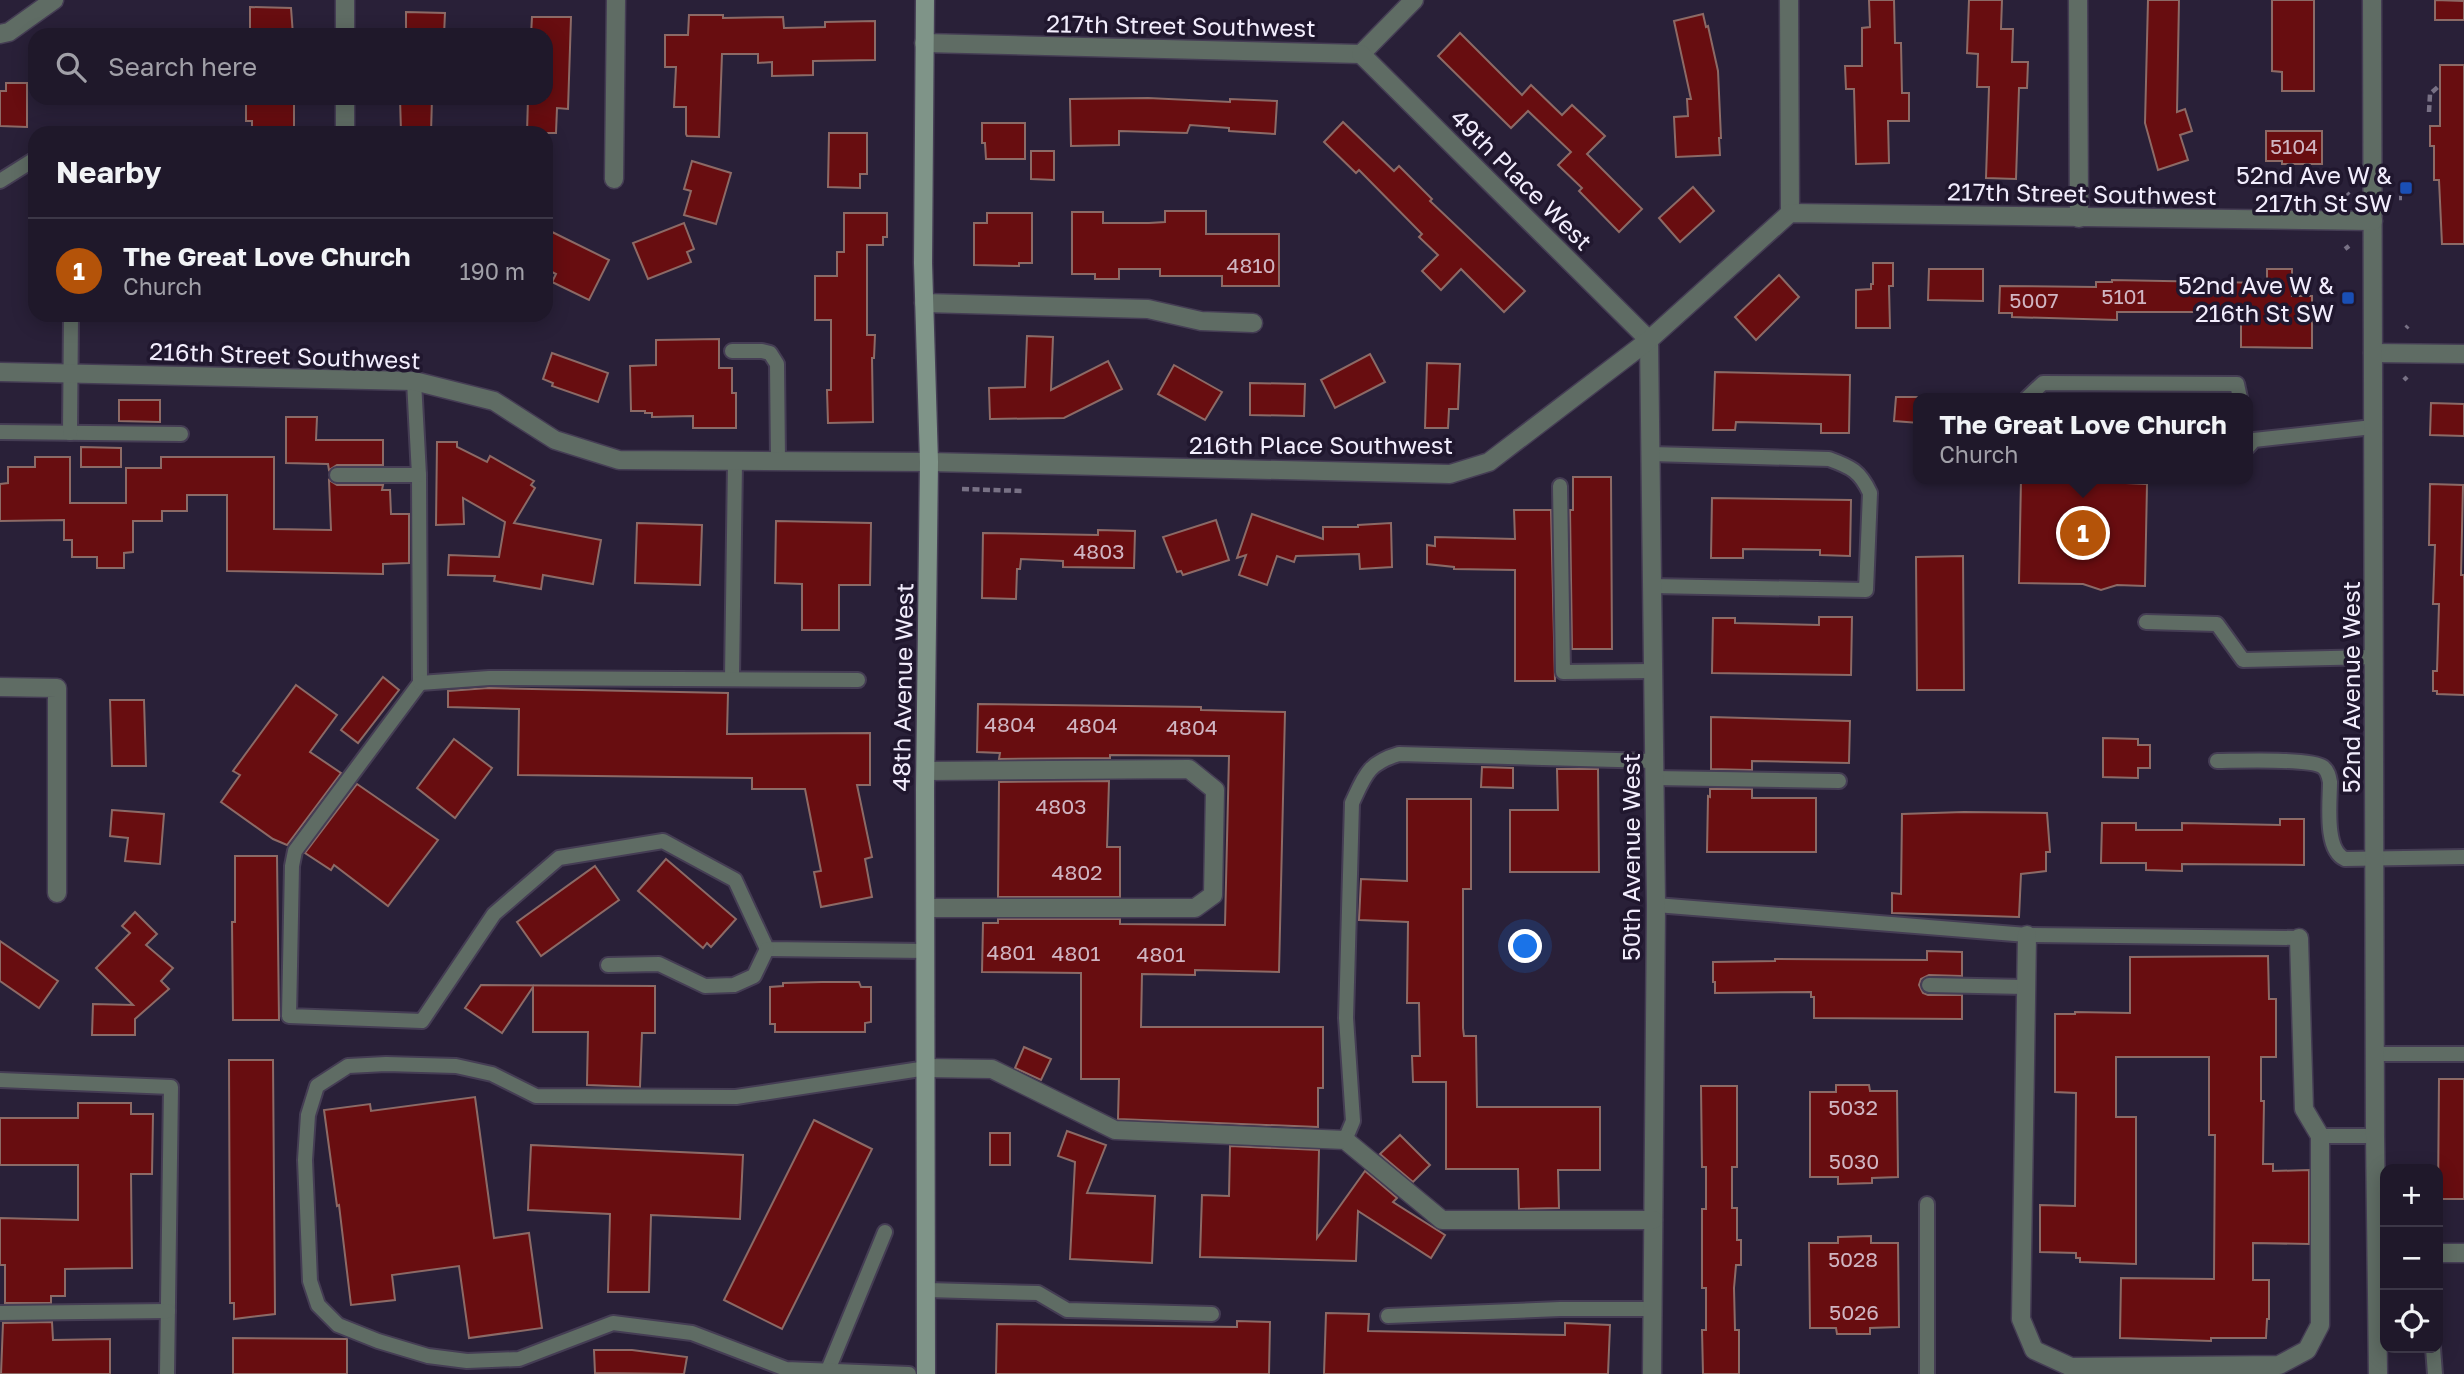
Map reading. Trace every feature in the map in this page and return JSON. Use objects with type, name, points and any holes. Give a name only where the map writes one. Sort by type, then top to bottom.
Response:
[{"type":"main road","name":"48th Avenue West","points":[[925,0],[924,303],[929,462],[926,1374]]},
{"type":"street","points":[[345,0],[345,28]]},
{"type":"street","points":[[614,179],[616,0]]},
{"type":"street","points":[[1361,54],[1415,0]]},
{"type":"street","points":[[1789,0],[1790,213]]},
{"type":"street","points":[[2078,0],[2079,218]]},
{"type":"street","name":"52nd Avenue West","points":[[2372,0],[2375,1136],[2380,1227]]},
{"type":"street","points":[[0,34],[9,32],[50,2]]},
{"type":"street","name":"217th Street Southwest","points":[[924,43],[1361,54]]},
{"type":"street","name":"49th Place West","points":[[1361,54],[1649,340]]},
{"type":"street","points":[[345,105],[345,126]]},
{"type":"street","name":"217th Street Southwest","points":[[1790,213],[2373,221]]},
{"type":"street","name":"216th Place Southwest","points":[[929,462],[1450,474],[1489,462],[1649,340],[1790,213]]},
{"type":"street","points":[[924,303],[1149,309],[1201,321],[1253,323]]},
{"type":"street","name":"50th Avenue West","points":[[1649,340],[1656,905],[1652,1374]]},
{"type":"street","points":[[2373,353],[2464,354]]},
{"type":"street","name":"216th Street Southwest","points":[[0,372],[414,381],[494,401],[555,440],[619,460],[929,462]]},
{"type":"street","points":[[0,687],[57,688],[57,893]]},
{"type":"street","points":[[926,771],[1189,769],[1215,790],[1213,895],[1195,908],[926,908]]},
{"type":"street","points":[[2027,935],[2021,1319],[2034,1350],[2071,1367],[2279,1365],[2307,1350],[2320,1325],[2320,1136],[2304,1108],[2299,938]]},
{"type":"street","points":[[927,1068],[992,1069],[1115,1130],[1345,1140],[1442,1220],[1653,1220]]},
{"type":"street","points":[[2443,1253],[2464,1253]]},
{"type":"street","name":"52nd Avenue West","points":[[2378,1374],[2381,1290]]},
{"type":"lane","points":[[0,181],[28,163]]},
{"type":"lane","points":[[70,433],[71,322]]},
{"type":"lane","points":[[732,351],[770,353],[777,364],[778,462]]},
{"type":"lane","points":[[414,381],[419,475],[421,683],[295,851],[292,866],[289,1016],[422,1021],[494,914],[559,858],[663,841],[735,880],[767,949]]},
{"type":"lane","points":[[2032,393],[2043,383],[2237,384],[2239,393]]},
{"type":"lane","points":[[2253,441],[2373,426]]},
{"type":"lane","points":[[0,432],[181,434]]},
{"type":"lane","points":[[1650,454],[1829,459],[1851,467],[1864,481],[1870,493],[1866,590],[1652,586]]},
{"type":"lane","points":[[732,679],[735,462]]},
{"type":"lane","points":[[337,475],[419,475]]},
{"type":"lane","points":[[1560,486],[1563,672],[1653,671]]},
{"type":"lane","points":[[2146,622],[2217,624],[2243,660],[2375,657]]},
{"type":"lane","points":[[421,683],[489,678],[858,680]]},
{"type":"lane","points":[[1345,1140],[1353,1121],[1346,1018],[1352,803],[1365,776],[1379,760],[1399,754],[1839,781]]},
{"type":"lane","points":[[2217,761],[2307,762],[2323,767],[2329,776],[2331,838],[2335,852],[2344,859],[2464,857]]},
{"type":"lane","points":[[1656,905],[2027,935],[2299,938]]},
{"type":"lane","points":[[767,949],[926,951]]},
{"type":"lane","points":[[608,965],[659,964],[705,986],[734,985],[754,975],[767,949]]},
{"type":"lane","points":[[1929,985],[2026,988]]},
{"type":"lane","points":[[2375,1054],[2464,1054]]},
{"type":"lane","points":[[909,1374],[786,1368],[692,1333],[613,1323],[519,1359],[467,1361],[428,1356],[378,1341],[338,1325],[318,1306],[310,1281],[305,1160],[308,1115],[317,1086],[348,1066],[456,1066],[506,1080],[536,1096],[736,1097],[927,1068]]},
{"type":"lane","points":[[0,1080],[172,1087],[167,1374]]},
{"type":"lane","points":[[2320,1136],[2375,1136]]},
{"type":"lane","points":[[1927,1204],[1927,1374]]},
{"type":"lane","points":[[828,1370],[885,1232]]},
{"type":"lane","points":[[926,1290],[1038,1293],[1067,1310],[1212,1314]]},
{"type":"lane","points":[[1388,1316],[1560,1309],[1652,1309]]},
{"type":"lane","points":[[0,1313],[168,1311]]},
{"type":"lane","points":[[2433,1353],[2435,1374]]},
{"type":"path","points":[[2429,113],[2430,94],[2440,85]]},
{"type":"path","points":[[962,489],[1023,491]]},
{"type":"building","points":[[1869,0],[1894,0],[1895,43],[1901,43],[1902,93],[1909,93],[1909,121],[1888,121],[1889,163],[1856,164],[1854,89],[1846,89],[1845,66],[1862,66],[1862,28],[1870,27]]},
{"type":"building","points":[[1969,0],[2002,0],[2001,29],[2013,29],[2012,62],[2028,62],[2027,88],[2019,88],[2016,179],[1986,178],[1989,87],[1977,87],[1978,54],[1967,53]]},
{"type":"building","points":[[2148,0],[2179,0],[2177,112],[2185,109],[2192,131],[2180,135],[2188,160],[2158,170],[2145,123]]},
{"type":"building","points":[[2272,0],[2314,0],[2314,91],[2282,91],[2282,72],[2272,71]]},
{"type":"building","points":[[2435,0],[2464,1],[2464,20],[2435,20]]},
{"type":"building","points":[[250,7],[291,8],[292,28],[250,28]]},
{"type":"building","points":[[406,12],[445,13],[444,28],[406,28]]},
{"type":"building","points":[[1703,14],[1718,71],[1720,155],[1676,157],[1674,117],[1688,116],[1687,99],[1691,99],[1674,21]]},
{"type":"building","points":[[689,15],[723,15],[723,18],[783,17],[784,28],[825,27],[825,22],[875,21],[875,60],[813,61],[813,75],[772,76],[772,62],[758,63],[758,54],[722,54],[719,137],[687,136],[686,107],[674,107],[676,67],[665,67],[665,35],[688,35]]},
{"type":"building","points":[[532,17],[571,17],[568,109],[557,108],[556,133],[553,133],[553,126],[527,126],[528,105],[553,105],[553,28],[531,28]]},
{"type":"building","points":[[1460,33],[1522,95],[1531,85],[1562,115],[1572,105],[1605,136],[1587,154],[1642,209],[1619,232],[1579,191],[1582,188],[1558,165],[1571,152],[1528,111],[1511,128],[1438,56]]},
{"type":"building","points":[[2440,65],[2464,65],[2464,244],[2442,244],[2439,180],[2434,180],[2434,146],[2430,146],[2430,126],[2440,126]]},
{"type":"building","points":[[6,83],[27,83],[27,127],[0,126],[0,91],[6,91]]},
{"type":"building","points":[[1070,99],[1277,101],[1275,134],[1190,125],[1187,133],[1119,131],[1119,145],[1071,146]]},
{"type":"building","points":[[246,105],[294,105],[294,126],[252,126],[252,121],[246,121]]},
{"type":"building","points":[[400,105],[432,105],[431,126],[401,126]]},
{"type":"building","points":[[1343,122],[1394,171],[1399,166],[1432,199],[1430,201],[1525,291],[1504,312],[1461,269],[1441,290],[1422,271],[1438,255],[1419,237],[1422,234],[1359,170],[1356,173],[1324,142]]},
{"type":"building","points":[[982,123],[1025,123],[1025,159],[986,159],[985,143],[982,143]]},
{"type":"building","points":[[2266,131],[2322,131],[2322,164],[2282,164],[2282,161],[2266,161]]},
{"type":"building","points":[[829,133],[867,133],[867,174],[860,174],[860,188],[828,187]]},
{"type":"building","points":[[1031,151],[1054,151],[1054,180],[1031,179]]},
{"type":"building","points":[[692,161],[731,173],[716,224],[684,215],[691,191],[684,189]]},
{"type":"building","points":[[1693,187],[1714,211],[1680,242],[1659,218]]},
{"type":"building","points":[[1165,211],[1206,211],[1206,234],[1279,234],[1279,286],[1222,286],[1222,276],[1160,276],[1160,269],[1119,269],[1119,279],[1095,279],[1095,274],[1072,274],[1072,212],[1103,212],[1103,223],[1149,223],[1165,222]]},
{"type":"building","points":[[844,213],[887,213],[887,237],[883,237],[883,245],[867,245],[867,335],[875,335],[872,358],[873,422],[828,423],[831,320],[815,320],[815,276],[837,276],[837,252],[844,252]]},
{"type":"building","points":[[987,213],[1032,213],[1032,263],[1019,263],[1019,266],[974,265],[974,223],[987,223]]},
{"type":"building","points":[[684,223],[694,249],[687,252],[691,262],[648,279],[633,243]]},
{"type":"building","points":[[553,232],[609,260],[589,300],[553,282],[556,274],[553,272]]},
{"type":"building","points":[[1873,263],[1893,263],[1893,286],[1889,286],[1890,328],[1856,328],[1856,290],[1871,289]]},
{"type":"building","points":[[1929,269],[1983,269],[1983,301],[1928,300]]},
{"type":"building","points":[[2267,269],[2292,269],[2292,296],[2312,296],[2312,348],[2241,347],[2241,312],[2117,312],[2117,320],[2012,317],[2012,313],[1999,313],[2000,286],[2096,287],[2096,282],[2112,280],[2267,283]]},
{"type":"building","points":[[1779,275],[1799,297],[1756,340],[1735,317]]},
{"type":"building","points":[[1027,336],[1053,337],[1051,390],[1108,361],[1122,389],[1064,418],[990,419],[989,388],[1025,387]]},
{"type":"building","points":[[719,339],[719,368],[732,368],[732,393],[736,393],[736,428],[693,428],[693,416],[652,417],[652,413],[645,411],[631,411],[630,366],[656,365],[656,340]]},
{"type":"building","points":[[552,353],[608,373],[598,402],[552,386],[553,383],[543,379]]},
{"type":"building","points":[[1370,354],[1385,382],[1335,408],[1321,380]]},
{"type":"building","points":[[1427,363],[1460,364],[1458,409],[1449,409],[1448,428],[1425,428]]},
{"type":"building","points":[[1174,365],[1222,392],[1205,420],[1158,394]]},
{"type":"building","points":[[1715,372],[1850,375],[1849,433],[1821,433],[1821,424],[1736,422],[1735,430],[1713,430]]},
{"type":"building","points":[[1250,383],[1305,384],[1304,416],[1250,415]]},
{"type":"building","points":[[1896,397],[1913,397],[1913,423],[1894,421]]},
{"type":"building","points":[[119,400],[160,400],[160,422],[119,421]]},
{"type":"building","points":[[2431,403],[2464,404],[2464,436],[2430,435]]},
{"type":"building","points":[[286,417],[317,417],[316,440],[383,440],[383,465],[337,465],[329,470],[328,464],[286,463]]},
{"type":"building","points":[[437,442],[457,442],[457,447],[487,462],[490,456],[534,481],[531,485],[535,488],[514,523],[601,540],[593,584],[543,575],[541,589],[494,581],[495,576],[448,575],[449,555],[499,557],[505,522],[463,498],[464,524],[436,525]]},
{"type":"building","points":[[81,447],[121,448],[121,467],[81,467]]},
{"type":"building","points":[[35,457],[70,457],[70,503],[126,503],[126,468],[161,468],[161,457],[274,457],[274,529],[331,530],[329,480],[337,485],[383,485],[382,490],[390,490],[391,514],[409,514],[409,563],[383,564],[383,574],[227,571],[227,495],[187,495],[187,511],[162,511],[162,521],[133,521],[133,552],[124,553],[124,568],[97,568],[97,557],[72,557],[72,540],[64,540],[64,520],[0,521],[0,484],[8,483],[8,467],[35,467]]},
{"type":"building","points":[[1573,477],[1611,477],[1612,649],[1572,649],[1570,510],[1573,510]]},
{"type":"building","points":[[2021,484],[2147,484],[2145,586],[2117,585],[2101,590],[2083,584],[2019,583]]},
{"type":"building","points":[[2430,484],[2463,485],[2461,575],[2464,575],[2464,695],[2437,694],[2437,691],[2433,691],[2433,671],[2437,671],[2439,604],[2433,604],[2435,545],[2429,545]]},
{"type":"building","points":[[1712,498],[1851,500],[1850,556],[1820,555],[1820,550],[1743,549],[1743,558],[1711,558]]},
{"type":"building","points":[[1514,510],[1551,510],[1555,681],[1515,681],[1515,570],[1454,569],[1427,564],[1427,545],[1435,546],[1435,537],[1515,539]]},
{"type":"building","points":[[1252,514],[1323,539],[1323,527],[1391,523],[1392,567],[1360,569],[1359,554],[1296,556],[1294,562],[1277,556],[1267,585],[1239,575],[1246,555],[1237,558]]},
{"type":"building","points":[[1216,520],[1229,560],[1183,575],[1181,571],[1177,572],[1163,537]]},
{"type":"building","points":[[776,521],[871,523],[870,585],[839,585],[839,630],[802,630],[802,584],[775,583]]},
{"type":"building","points":[[637,523],[702,525],[700,585],[635,583]]},
{"type":"building","points":[[1098,530],[1135,531],[1134,568],[1063,567],[1063,561],[1021,559],[1020,569],[1017,569],[1016,599],[982,598],[983,533],[1098,535]]},
{"type":"building","points":[[1963,556],[1964,690],[1917,690],[1916,557]]},
{"type":"building","points":[[1819,617],[1852,617],[1851,675],[1712,673],[1713,618],[1735,618],[1735,623],[1819,625]]},
{"type":"building","points":[[383,677],[399,690],[358,743],[341,730]]},
{"type":"building","points":[[296,685],[337,715],[310,752],[341,773],[287,845],[273,839],[221,802],[240,775],[233,771]]},
{"type":"building","points":[[488,688],[728,693],[727,734],[870,733],[870,785],[857,785],[872,857],[865,859],[872,897],[821,907],[814,872],[821,871],[805,789],[752,789],[752,778],[518,775],[519,709],[448,707],[448,691]]},
{"type":"building","points":[[110,700],[144,700],[146,766],[112,766]]},
{"type":"building","points":[[978,704],[1201,707],[1201,710],[1285,712],[1279,972],[1195,970],[1195,975],[1142,974],[1141,1027],[1323,1027],[1323,1088],[1318,1088],[1318,1127],[1118,1119],[1119,1079],[1081,1079],[1081,973],[982,972],[983,923],[998,923],[998,919],[1120,919],[1120,924],[1225,925],[1229,756],[1110,755],[1110,758],[999,759],[1000,753],[977,752]]},
{"type":"building","points":[[1711,717],[1850,721],[1849,763],[1752,761],[1752,770],[1711,769]]},
{"type":"building","points":[[2103,738],[2138,739],[2138,745],[2150,745],[2150,768],[2138,768],[2138,778],[2103,777]]},
{"type":"building","points":[[454,739],[492,768],[455,818],[417,788]]},
{"type":"building","points":[[1482,767],[1513,768],[1513,788],[1481,787]]},
{"type":"building","points":[[1557,769],[1598,769],[1599,872],[1510,872],[1510,810],[1558,810]]},
{"type":"building","points":[[1109,781],[1107,847],[1120,847],[1120,897],[998,897],[999,782]]},
{"type":"building","points":[[357,784],[438,840],[388,906],[334,865],[331,870],[305,853]]},
{"type":"building","points":[[1710,789],[1752,789],[1752,798],[1816,798],[1816,852],[1707,852]]},
{"type":"building","points":[[1407,799],[1471,799],[1471,889],[1463,889],[1463,1028],[1464,1036],[1476,1036],[1477,1107],[1600,1107],[1600,1170],[1558,1170],[1559,1208],[1519,1209],[1518,1169],[1446,1169],[1446,1082],[1413,1082],[1412,1056],[1420,1056],[1419,1003],[1407,1003],[1408,922],[1359,920],[1361,879],[1407,881]]},
{"type":"building","points":[[112,810],[164,814],[160,864],[125,861],[128,838],[110,836]]},
{"type":"building","points":[[2047,813],[2050,852],[2046,852],[2046,871],[2021,874],[2019,917],[1892,913],[1892,893],[1901,894],[1902,814]]},
{"type":"building","points":[[2280,819],[2304,819],[2304,865],[2182,864],[2182,871],[2146,870],[2146,863],[2101,863],[2102,823],[2136,823],[2136,830],[2182,830],[2182,823],[2280,825]]},
{"type":"building","points":[[235,856],[277,856],[279,1020],[233,1020],[232,922],[235,922]]},
{"type":"building","points":[[666,859],[736,919],[711,947],[707,943],[703,948],[638,891]]},
{"type":"building","points":[[595,866],[619,900],[541,956],[517,922]]},
{"type":"building","points":[[135,912],[157,934],[146,945],[173,968],[161,981],[169,989],[135,1019],[135,1035],[92,1035],[93,1004],[133,1005],[96,968],[130,933],[122,926]]},
{"type":"building","points":[[0,941],[58,981],[39,1008],[0,981]]},
{"type":"building","points":[[1927,951],[1962,952],[1962,976],[1929,975],[1921,979],[1919,985],[1923,993],[1928,995],[1962,995],[1962,1019],[1814,1018],[1814,997],[1811,997],[1811,992],[1715,993],[1713,982],[1713,962],[1775,959],[1927,960]]},
{"type":"building","points":[[2268,956],[2269,999],[2276,999],[2276,1057],[2261,1057],[2261,1101],[2264,1101],[2263,1164],[2273,1164],[2273,1171],[2309,1170],[2309,1244],[2253,1243],[2253,1280],[2269,1280],[2266,1338],[2211,1338],[2211,1341],[2120,1338],[2121,1278],[2214,1279],[2215,1135],[2209,1135],[2209,1057],[2116,1057],[2116,1117],[2136,1117],[2136,1264],[2080,1262],[2076,1253],[2040,1252],[2040,1205],[2075,1206],[2076,1093],[2055,1092],[2055,1014],[2130,1013],[2130,957]]},
{"type":"building","points":[[859,982],[861,987],[871,987],[871,1022],[865,1023],[865,1032],[775,1032],[775,1024],[770,1024],[770,987],[783,986],[783,983]]},
{"type":"building","points":[[481,985],[655,986],[655,1033],[642,1033],[640,1087],[587,1085],[588,1032],[533,1032],[533,987],[502,1033],[465,1008]]},
{"type":"building","points":[[1024,1047],[1051,1059],[1041,1080],[1015,1068]]},
{"type":"building","points":[[229,1060],[273,1060],[275,1314],[234,1319],[234,1303],[230,1303]]},
{"type":"building","points":[[2439,1079],[2464,1079],[2464,1199],[2443,1199],[2443,1164],[2438,1164]]},
{"type":"building","points":[[1836,1085],[1869,1085],[1870,1091],[1897,1091],[1898,1177],[1872,1178],[1872,1183],[1838,1184],[1838,1177],[1810,1177],[1810,1092],[1836,1092]]},
{"type":"building","points":[[1701,1086],[1737,1086],[1737,1167],[1732,1167],[1732,1208],[1737,1208],[1737,1240],[1741,1240],[1741,1265],[1736,1265],[1734,1288],[1735,1330],[1739,1330],[1739,1374],[1703,1374],[1702,1330],[1706,1330],[1706,1288],[1702,1288],[1702,1209],[1706,1209],[1706,1167],[1702,1167]]},
{"type":"building","points":[[475,1097],[494,1238],[529,1233],[542,1328],[469,1338],[459,1266],[392,1275],[395,1300],[351,1305],[324,1110],[370,1104],[371,1111]]},
{"type":"building","points":[[78,1103],[131,1103],[131,1114],[153,1114],[152,1174],[131,1174],[132,1268],[65,1269],[65,1296],[51,1296],[51,1303],[5,1303],[5,1265],[0,1265],[0,1218],[78,1220],[78,1165],[0,1165],[0,1118],[78,1118]]},
{"type":"building","points":[[814,1120],[872,1149],[782,1329],[724,1300]]},
{"type":"building","points":[[1067,1131],[1106,1145],[1087,1193],[1155,1196],[1152,1263],[1070,1259],[1075,1162],[1058,1156]]},
{"type":"building","points":[[990,1133],[1010,1133],[1010,1165],[990,1165]]},
{"type":"building","points":[[1400,1135],[1430,1165],[1413,1182],[1380,1154]]},
{"type":"building","points":[[531,1145],[743,1155],[740,1219],[651,1215],[649,1292],[608,1292],[610,1214],[528,1210]]},
{"type":"building","points":[[1230,1146],[1319,1150],[1317,1238],[1365,1171],[1397,1198],[1393,1202],[1445,1235],[1431,1258],[1358,1211],[1356,1261],[1200,1257],[1202,1195],[1229,1196]]},
{"type":"building","points":[[1871,1236],[1871,1243],[1898,1243],[1899,1327],[1870,1328],[1870,1334],[1837,1334],[1836,1328],[1810,1328],[1809,1243],[1838,1243],[1838,1237]]},
{"type":"building","points":[[1326,1313],[1369,1314],[1368,1331],[1565,1335],[1565,1323],[1610,1325],[1608,1374],[1324,1374]]},
{"type":"building","points":[[1237,1321],[1270,1322],[1269,1374],[996,1374],[997,1324],[1237,1327]]},
{"type":"building","points":[[52,1322],[53,1340],[110,1339],[110,1374],[1,1374],[3,1323]]},
{"type":"building","points":[[233,1338],[347,1339],[347,1374],[233,1374]]},
{"type":"building","points":[[594,1350],[632,1350],[687,1357],[684,1374],[595,1373]]},
{"type":"place","name":"52nd Ave W & 217th St SW","points":[[2406,188]]},
{"type":"place","name":"52nd Ave W & 216th St SW","points":[[2348,298]]},
{"type":"place","name":"The Great Love Church","points":[[2083,533]]}]
